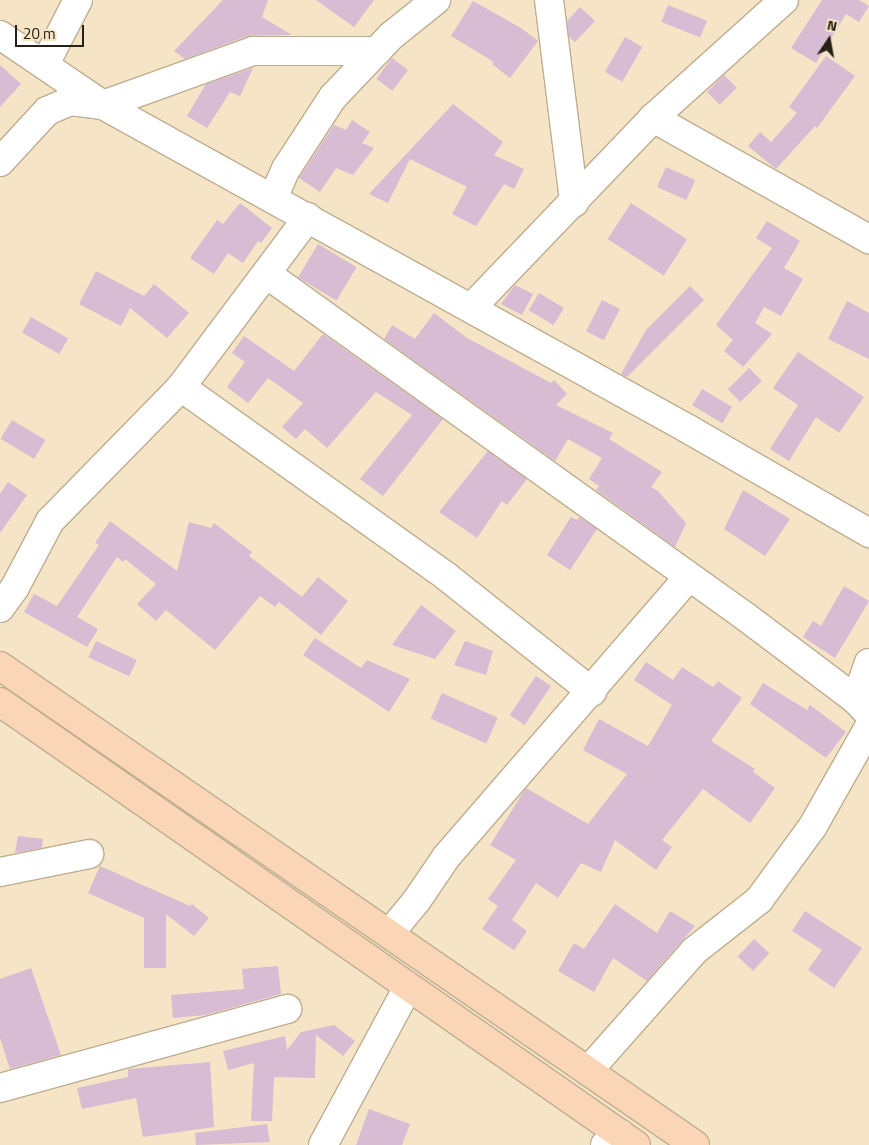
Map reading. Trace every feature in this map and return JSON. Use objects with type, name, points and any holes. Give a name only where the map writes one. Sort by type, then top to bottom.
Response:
[{"type":"main road","points":[[0,666],[695,1145]]},
{"type":"main road","points":[[0,702],[408,986],[620,1141]]},
{"type":"street","points":[[45,64],[78,0]]},
{"type":"street","points":[[274,198],[286,169],[334,97],[377,51],[436,0]]},
{"type":"street","points":[[548,0],[574,202]]},
{"type":"street","points":[[472,307],[653,118],[784,0]]},
{"type":"street","points":[[0,36],[45,64],[103,105],[472,307],[869,533]]},
{"type":"street","points":[[0,162],[46,111],[70,101],[103,105],[253,51],[377,51]]},
{"type":"street","points":[[653,118],[869,239]]},
{"type":"street","points":[[0,608],[14,589],[50,521],[181,387],[268,275],[308,217]]},
{"type":"street","points":[[268,275],[689,577],[862,707],[869,663]]},
{"type":"street","points":[[181,387],[447,577],[592,692]]},
{"type":"street","points":[[389,934],[417,900],[447,856],[592,692],[689,577]]},
{"type":"street","points":[[588,1071],[694,951],[759,900],[813,826],[869,727]]},
{"type":"street","points":[[0,872],[89,854]]},
{"type":"street","points":[[323,1145],[408,986]]},
{"type":"street","points":[[0,1088],[287,1009]]},
{"type":"building","points":[[223,0],[268,0],[262,17],[292,35],[248,36],[185,59],[174,51]]},
{"type":"building","points":[[316,0],[374,0],[354,27]]},
{"type":"building","points":[[822,0],[859,0],[869,6],[859,22],[846,14],[816,63],[791,48]]},
{"type":"building","points":[[473,1],[521,28],[538,41],[510,78],[492,64],[494,62],[451,36]]},
{"type":"building","points":[[668,5],[707,21],[700,37],[661,22]]},
{"type":"building","points":[[580,7],[595,21],[575,42],[569,37],[567,21]]},
{"type":"building","points":[[625,37],[642,47],[622,82],[605,72]]},
{"type":"building","points":[[826,56],[855,76],[817,128],[815,126],[776,169],[748,146],[760,132],[771,142],[797,113],[789,107]]},
{"type":"building","points":[[392,58],[408,70],[392,91],[376,79]]},
{"type":"building","points":[[0,65],[21,84],[0,107]]},
{"type":"building","points":[[253,68],[240,96],[230,92],[207,128],[187,116],[206,84]]},
{"type":"building","points":[[724,75],[737,88],[720,105],[707,92]]},
{"type":"building","points":[[453,104],[503,142],[494,155],[524,169],[514,189],[504,184],[476,226],[452,214],[467,187],[410,159],[388,203],[369,194]]},
{"type":"building","points":[[352,120],[370,132],[362,143],[374,148],[353,175],[336,168],[320,192],[299,178],[334,125],[346,130]]},
{"type":"building","points":[[666,167],[695,180],[686,200],[657,187]]},
{"type":"building","points":[[240,203],[272,228],[261,243],[258,241],[243,263],[228,253],[214,274],[190,258],[217,220],[223,224]]},
{"type":"building","points":[[631,203],[687,239],[664,276],[608,239]]},
{"type":"building","points":[[767,221],[800,241],[784,268],[803,279],[781,316],[764,307],[755,323],[772,334],[743,367],[724,351],[733,340],[716,325],[772,248],[756,238]]},
{"type":"building","points":[[318,244],[357,267],[336,301],[298,277]]},
{"type":"building","points":[[96,271],[144,296],[154,284],[189,313],[167,338],[130,308],[121,326],[79,304]]},
{"type":"building","points":[[515,285],[533,294],[522,315],[501,304]]},
{"type":"building","points":[[690,286],[704,300],[627,377],[621,374],[646,330]]},
{"type":"building","points":[[539,293],[564,308],[554,325],[529,310]]},
{"type":"building","points":[[602,300],[620,309],[604,340],[586,331]]},
{"type":"building","points":[[847,301],[869,313],[869,359],[828,339]]},
{"type":"building","points":[[434,313],[467,338],[551,383],[554,380],[567,394],[556,405],[613,433],[609,439],[662,472],[651,487],[658,491],[686,523],[675,547],[596,490],[599,486],[589,479],[602,458],[568,439],[555,461],[384,339],[392,325],[415,339]]},
{"type":"building","points":[[31,317],[68,338],[59,354],[22,333]]},
{"type":"building","points":[[323,334],[443,419],[383,496],[360,479],[412,415],[376,392],[327,448],[305,429],[296,439],[282,427],[303,403],[268,378],[248,403],[227,387],[245,362],[232,353],[244,336],[294,371]]},
{"type":"building","points":[[798,352],[864,397],[839,433],[816,417],[789,461],[770,449],[798,405],[773,388]]},
{"type":"building","points":[[749,368],[762,381],[741,402],[728,389]]},
{"type":"building","points":[[702,389],[732,407],[722,423],[692,405]]},
{"type":"building","points":[[12,420],[45,440],[34,459],[1,439]]},
{"type":"building","points":[[488,451],[527,479],[507,505],[502,501],[477,538],[439,512]]},
{"type":"building","points":[[8,482],[27,495],[0,533],[0,494]]},
{"type":"building","points":[[743,490],[790,519],[765,556],[724,529]]},
{"type":"building","points":[[571,517],[577,520],[579,517],[597,529],[570,570],[547,555]]},
{"type":"building","points":[[110,521],[177,571],[189,522],[211,528],[214,523],[252,552],[249,556],[302,597],[318,577],[348,601],[321,635],[279,602],[275,607],[260,596],[215,650],[166,610],[156,621],[137,604],[156,584],[125,559],[123,562],[117,557],[77,617],[98,629],[87,647],[24,612],[34,594],[57,606],[99,545],[95,543]]},
{"type":"building","points":[[844,586],[869,601],[835,658],[803,637],[813,621],[821,626]]},
{"type":"building","points":[[421,605],[456,631],[435,659],[392,645]]},
{"type":"building","points":[[315,638],[361,668],[367,660],[410,679],[389,712],[303,655]]},
{"type":"building","points":[[96,641],[137,660],[129,676],[88,657]]},
{"type":"building","points":[[465,641],[493,651],[486,675],[454,665]]},
{"type":"building","points":[[646,662],[673,680],[682,667],[713,687],[718,681],[742,698],[711,741],[755,769],[753,772],[775,788],[750,823],[703,789],[662,840],[672,847],[656,870],[615,840],[601,872],[581,863],[558,898],[536,883],[512,920],[527,931],[514,950],[482,929],[498,906],[488,899],[516,860],[490,845],[526,788],[588,824],[627,774],[583,750],[599,719],[648,746],[672,705],[634,680]]},
{"type":"building","points":[[536,676],[551,686],[525,725],[510,715]]},
{"type":"building","points":[[763,683],[807,710],[810,705],[846,732],[826,758],[750,704]]},
{"type":"building","points":[[442,693],[498,718],[486,743],[431,719]]},
{"type":"building","points":[[18,836],[43,839],[42,848],[15,853]]},
{"type":"building","points":[[100,866],[190,906],[192,904],[209,918],[194,936],[166,914],[166,968],[144,968],[144,918],[88,893]]},
{"type":"building","points":[[615,904],[657,933],[670,911],[695,926],[647,981],[613,958],[594,992],[558,971],[574,943],[584,949]]},
{"type":"building","points":[[805,911],[862,948],[834,988],[808,970],[822,950],[792,931]]},
{"type":"building","points":[[754,939],[769,953],[753,971],[738,957]]},
{"type":"building","points":[[278,966],[281,994],[205,1015],[173,1018],[171,995],[244,989],[242,969]]},
{"type":"building","points":[[31,968],[61,1055],[10,1069],[0,1038],[0,979]]},
{"type":"building","points":[[334,1025],[355,1041],[343,1056],[316,1035],[315,1078],[274,1077],[272,1121],[251,1121],[254,1063],[228,1070],[223,1051],[285,1036],[287,1050],[301,1032]]},
{"type":"building","points":[[210,1062],[214,1127],[143,1137],[136,1098],[82,1109],[77,1088],[128,1077],[128,1069]]},
{"type":"building","points":[[369,1109],[410,1124],[402,1145],[356,1145]]},
{"type":"building","points":[[267,1124],[270,1142],[196,1145],[195,1133]]}]
